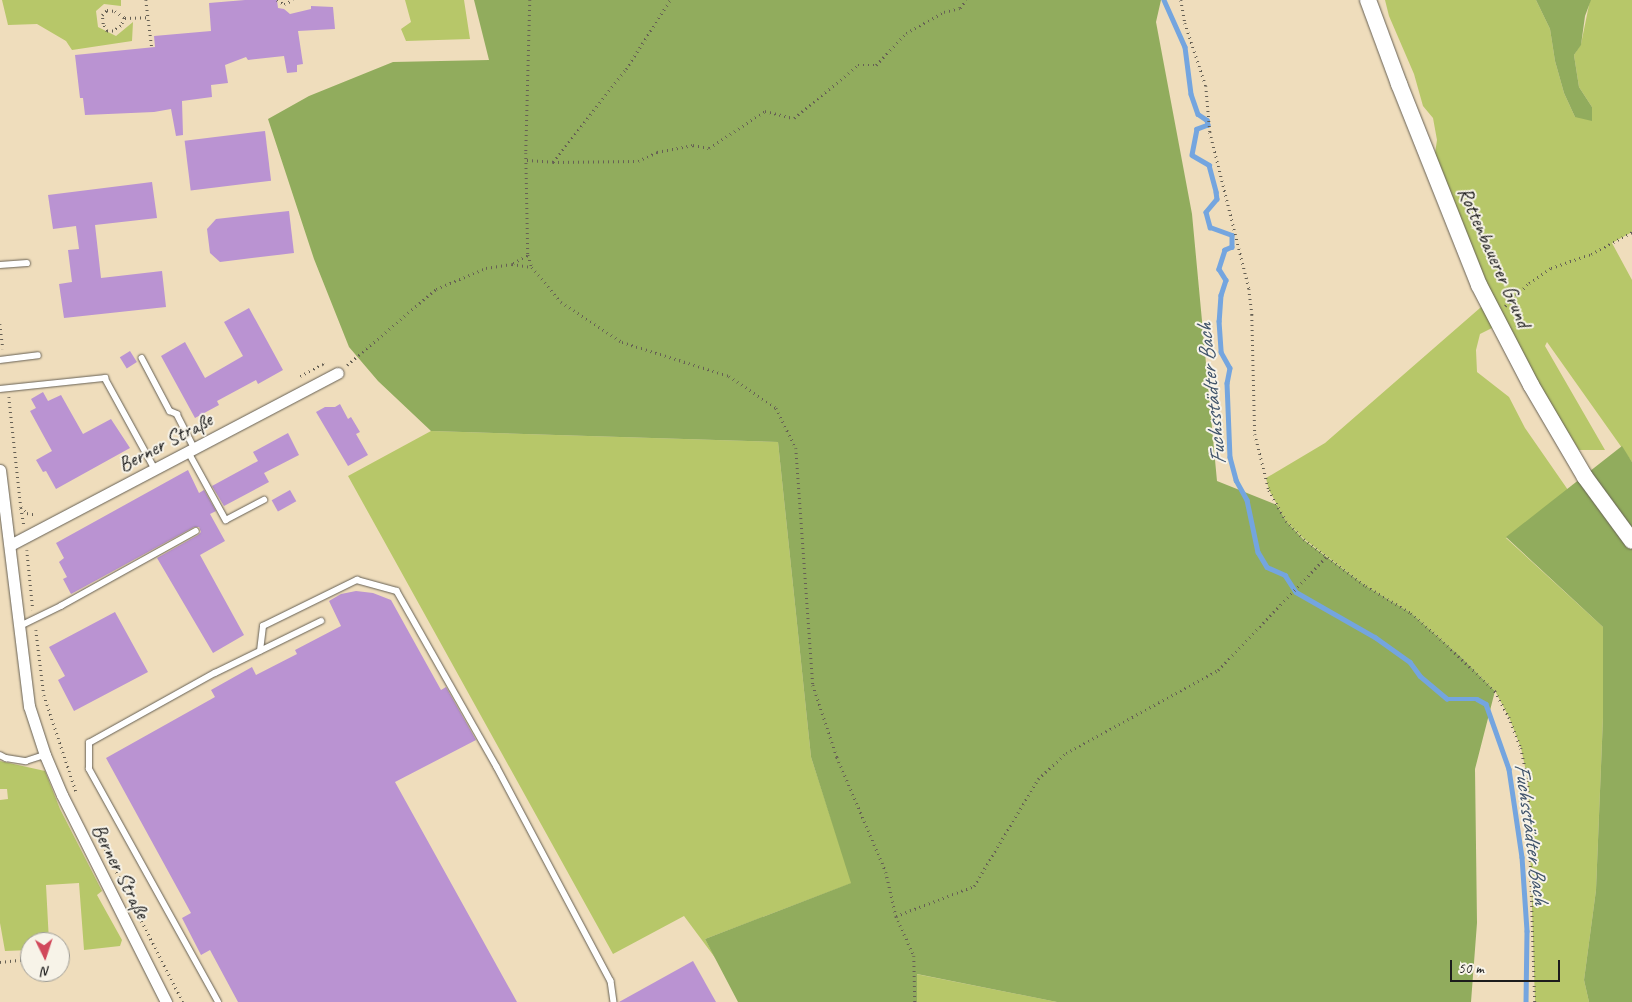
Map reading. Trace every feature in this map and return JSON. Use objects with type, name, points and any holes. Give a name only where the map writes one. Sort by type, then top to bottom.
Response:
[{"type":"street","name":"Rottenbauerer Grund","points":[[1368,0],[1398,84],[1479,284],[1531,385],[1585,477],[1632,541]]},
{"type":"street","name":"Berner Straße","points":[[10,545],[338,373]]},
{"type":"street","name":"Berner Straße","points":[[0,470],[29,706],[44,755],[62,795],[166,1002]]},
{"type":"lane","points":[[0,265],[26,263]]},
{"type":"lane","points":[[2,360],[38,355]]},
{"type":"lane","points":[[142,358],[170,411],[177,414],[191,450],[226,520],[264,500]]},
{"type":"lane","points":[[0,389],[105,378],[155,468]]},
{"type":"lane","points":[[20,626],[61,606],[196,531]]},
{"type":"lane","points":[[260,651],[263,626],[357,580],[397,591],[497,767],[611,981],[614,1002]]},
{"type":"lane","points":[[218,1002],[89,769],[89,744],[215,673],[320,621]]},
{"type":"lane","points":[[0,755],[6,758],[26,761],[44,755]]},
{"type":"path","points":[[146,0],[152,48]]},
{"type":"path","points":[[277,0],[284,4],[292,0]]},
{"type":"path","points":[[530,0],[526,160],[528,255],[532,267],[561,302],[622,342],[729,376],[776,408],[796,448],[814,685],[837,757],[886,872],[896,916],[914,956],[915,1002]]},
{"type":"path","points":[[553,162],[626,70],[670,0]]},
{"type":"path","points":[[526,160],[553,162],[638,161],[657,152],[693,145],[709,148],[765,111],[794,118],[858,65],[876,64],[906,33],[944,12],[960,8],[966,0]]},
{"type":"path","points":[[1181,0],[1185,23],[1206,86],[1210,132],[1249,289],[1252,315],[1255,426],[1270,490],[1286,521],[1326,557],[1366,586],[1411,613],[1433,632],[1495,691],[1509,717],[1521,748],[1528,781],[1535,1002]]},
{"type":"path","points":[[125,18],[121,26],[113,31],[107,30],[103,24],[102,15],[107,10],[115,11],[125,18],[148,17]]},
{"type":"path","points":[[1495,316],[1529,282],[1551,268],[1591,254],[1632,232]]},
{"type":"path","points":[[512,264],[528,255]]},
{"type":"path","points":[[338,373],[436,290],[486,268],[512,264],[532,267]]},
{"type":"path","points":[[0,324],[2,360]]},
{"type":"path","points":[[896,916],[974,886],[1038,779],[1066,753],[1218,670],[1326,557]]},
{"type":"path","points":[[0,962],[20,960]]},
{"type":"green space","points":[[2,0],[121,0],[121,6],[104,4],[96,11],[98,27],[116,36],[133,22],[132,41],[72,50],[66,41],[37,24],[8,25]]},
{"type":"green space","points":[[405,0],[464,0],[470,39],[406,41],[401,29],[411,22]]},
{"type":"green space","points":[[474,0],[1161,0],[1156,22],[1192,214],[1217,481],[1277,505],[1286,521],[1304,540],[1366,586],[1411,613],[1461,657],[1495,691],[1475,769],[1477,923],[1471,1002],[1057,1002],[917,974],[917,1002],[738,1002],[705,939],[851,883],[811,757],[778,442],[431,431],[378,381],[349,347],[314,259],[268,119],[309,96],[393,62],[489,60]]},
{"type":"green space","points":[[1385,0],[1536,0],[1550,29],[1555,61],[1564,93],[1575,117],[1592,107],[1579,87],[1574,55],[1581,44],[1590,0],[1632,0],[1632,232],[1612,243],[1632,280],[1632,462],[1547,342],[1545,346],[1605,450],[1579,450],[1500,324],[1480,334],[1476,350],[1477,372],[1509,397],[1525,428],[1568,490],[1506,538],[1603,627],[1603,717],[1596,890],[1584,980],[1589,1002],[1535,1002],[1528,781],[1521,748],[1509,717],[1495,691],[1461,657],[1411,613],[1366,586],[1304,539],[1286,521],[1269,490],[1266,478],[1325,443],[1488,301],[1433,167],[1437,140],[1433,118],[1423,106],[1414,74],[1389,16]]},
{"type":"green space","points":[[1536,0],[1591,0],[1585,16],[1581,45],[1574,55],[1579,87],[1592,107],[1592,121],[1575,117],[1564,93],[1555,61],[1550,29]]},
{"type":"green space","points":[[431,431],[778,442],[811,757],[852,883],[705,939],[716,959],[684,916],[613,954],[348,476]]},
{"type":"green space","points":[[1622,446],[1632,462],[1632,1002],[1589,1002],[1584,980],[1596,890],[1603,717],[1603,627],[1506,537]]},
{"type":"green space","points":[[0,761],[45,771],[60,809],[102,891],[97,895],[122,940],[120,946],[84,950],[79,883],[46,885],[48,932],[20,932],[20,950],[5,951],[0,923],[0,800],[8,799],[7,789],[0,789]]},
{"type":"green space","points":[[916,974],[1057,1002],[917,1002]]},
{"type":"building","points":[[277,0],[278,8],[284,9],[290,14],[311,9],[311,6],[333,7],[335,29],[298,31],[303,64],[297,65],[297,72],[287,73],[284,56],[248,60],[246,57],[225,65],[228,83],[211,85],[212,97],[182,101],[183,135],[176,136],[171,109],[154,112],[85,115],[83,98],[80,98],[75,55],[155,47],[154,36],[211,31],[209,3]]},
{"type":"building","points":[[265,131],[271,181],[191,190],[185,141]]},
{"type":"building","points":[[152,182],[157,218],[95,225],[101,278],[162,271],[166,307],[64,318],[59,284],[72,282],[68,250],[79,249],[76,226],[53,229],[48,195]]},
{"type":"building","points":[[289,211],[294,253],[220,262],[210,253],[207,229],[216,219]]},
{"type":"building","points":[[249,308],[283,370],[258,384],[256,380],[217,401],[219,405],[195,418],[161,356],[185,342],[205,378],[243,356],[224,322]]},
{"type":"building","points":[[130,351],[137,362],[127,368],[120,357]]},
{"type":"building","points":[[43,392],[48,401],[61,395],[83,434],[111,419],[130,448],[56,489],[46,471],[43,472],[36,460],[52,451],[30,411],[36,408],[31,399]]},
{"type":"building","points":[[340,404],[348,419],[351,417],[360,432],[356,434],[368,455],[348,466],[316,412],[325,407],[335,407]]},
{"type":"building","points":[[288,433],[299,455],[264,473],[269,482],[224,506],[212,486],[258,461],[253,452]]},
{"type":"building","points":[[188,470],[199,493],[204,490],[216,511],[210,514],[225,541],[200,555],[244,635],[213,653],[157,558],[198,535],[201,532],[199,527],[194,527],[71,594],[63,579],[67,577],[59,562],[64,558],[56,543]]},
{"type":"building","points":[[290,490],[296,501],[278,512],[272,500]]},
{"type":"building","points":[[356,591],[373,593],[391,600],[441,690],[446,687],[476,740],[395,782],[517,1002],[238,1002],[210,950],[201,955],[182,918],[191,913],[106,758],[215,697],[211,690],[252,667],[256,675],[297,654],[295,650],[341,626],[329,601],[341,594]]},
{"type":"building","points":[[115,612],[148,672],[74,711],[58,680],[65,676],[49,647]]},
{"type":"building","points":[[693,961],[716,1002],[619,1002]]},
{"type":"waterway","name":"Fuchsstädter Bach","points":[[1164,0],[1185,47],[1191,94],[1198,114],[1207,120],[1208,125],[1197,129],[1192,155],[1209,165],[1216,192],[1217,199],[1206,212],[1210,227],[1232,235],[1232,247],[1225,250],[1219,269],[1226,280],[1221,295],[1219,321],[1221,352],[1230,368],[1227,383],[1230,457],[1236,480],[1247,500],[1258,552],[1267,567],[1285,575],[1296,592],[1375,637],[1410,662],[1420,676],[1447,699],[1477,699],[1486,704],[1509,769],[1522,857],[1527,931],[1526,1002]]}]
